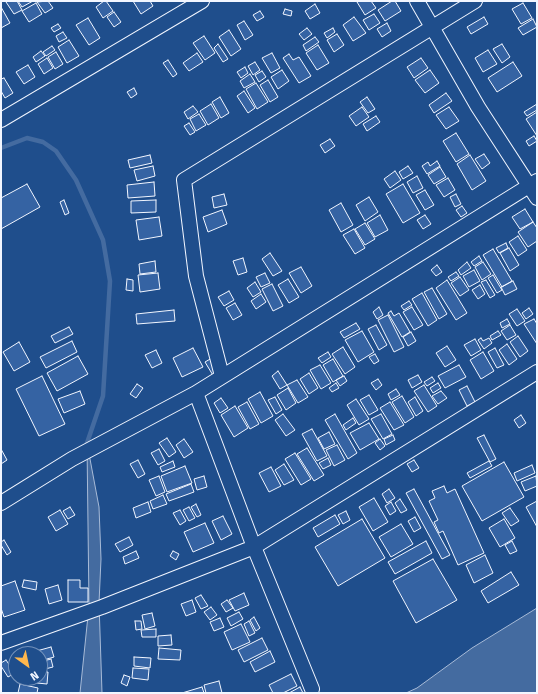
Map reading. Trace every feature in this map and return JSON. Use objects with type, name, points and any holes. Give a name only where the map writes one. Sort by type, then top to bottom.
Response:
[{"type":"street","points":[[1,120],[202,1]]},
{"type":"street","points":[[417,1],[478,108],[533,183],[537,198]]},
{"type":"street","points":[[222,376],[196,276],[184,180],[475,1]]},
{"type":"street","points":[[1,503],[72,459],[196,393],[533,183]]},
{"type":"street","points":[[1,643],[102,607],[254,547],[537,372]]},
{"type":"street","points":[[196,393],[254,547],[312,689]]},
{"type":"water","points":[[87,443],[99,507],[101,559],[99,603],[102,693],[80,693],[89,606]]},
{"type":"water","points":[[537,608],[537,693],[406,693],[417,688],[472,648]]},
{"type":"building","points":[[17,1],[22,10],[14,14],[6,2]]},
{"type":"building","points":[[18,1],[33,1],[22,7]]},
{"type":"building","points":[[48,1],[53,8],[45,13],[37,2]]},
{"type":"building","points":[[106,1],[113,11],[103,18],[96,7]]},
{"type":"building","points":[[133,1],[150,1],[153,6],[141,14]]},
{"type":"building","points":[[371,1],[376,8],[365,15],[357,2]]},
{"type":"building","points":[[392,1],[395,1],[401,11],[385,21],[378,10]]},
{"type":"building","points":[[36,3],[42,14],[29,22],[22,11]]},
{"type":"building","points":[[523,3],[532,18],[521,24],[512,9]]},
{"type":"building","points":[[315,4],[320,13],[310,19],[305,11]]},
{"type":"building","points":[[1,7],[10,23],[1,28]]},
{"type":"building","points":[[285,9],[292,11],[291,16],[283,14]]},
{"type":"building","points":[[260,11],[264,17],[257,21],[253,15]]},
{"type":"building","points":[[114,12],[121,22],[114,27],[107,17]]},
{"type":"building","points":[[374,14],[380,23],[369,30],[363,20]]},
{"type":"building","points":[[354,17],[366,33],[353,41],[343,25]]},
{"type":"building","points":[[484,17],[488,24],[471,34],[467,27]]},
{"type":"building","points":[[88,18],[100,38],[89,45],[76,25]]},
{"type":"building","points":[[533,19],[537,27],[523,35],[518,28]]},
{"type":"building","points":[[244,21],[253,35],[245,40],[237,25]]},
{"type":"building","points":[[387,23],[391,31],[382,37],[377,29]]},
{"type":"building","points":[[58,24],[61,28],[54,32],[51,28]]},
{"type":"building","points":[[307,28],[312,34],[304,40],[299,34]]},
{"type":"building","points":[[333,28],[335,32],[327,38],[324,33]]},
{"type":"building","points":[[229,30],[241,49],[231,56],[219,37]]},
{"type":"building","points":[[63,32],[67,38],[59,42],[56,36]]},
{"type":"building","points":[[337,34],[344,45],[334,52],[327,40]]},
{"type":"building","points":[[204,36],[215,53],[205,60],[193,43]]},
{"type":"building","points":[[315,37],[319,42],[306,51],[303,45]]},
{"type":"building","points":[[69,40],[79,56],[67,63],[58,47]]},
{"type":"building","points":[[218,44],[228,59],[223,62],[214,48]]},
{"type":"building","points":[[502,44],[510,57],[502,63],[493,49]]},
{"type":"building","points":[[318,45],[329,63],[317,70],[306,53]]},
{"type":"building","points":[[52,46],[55,50],[46,56],[43,52]]},
{"type":"building","points":[[488,50],[497,64],[483,72],[475,58]]},
{"type":"building","points":[[41,51],[45,56],[36,62],[33,57]]},
{"type":"building","points":[[56,52],[63,64],[55,69],[48,57]]},
{"type":"building","points":[[197,53],[203,62],[189,71],[183,63]]},
{"type":"building","points":[[272,53],[280,68],[271,73],[262,58]]},
{"type":"building","points":[[289,54],[293,60],[299,57],[311,76],[299,83],[283,58]]},
{"type":"building","points":[[47,58],[53,68],[44,74],[38,64]]},
{"type":"building","points":[[421,58],[428,68],[414,78],[407,67]]},
{"type":"building","points":[[168,60],[177,74],[173,77],[163,63]]},
{"type":"building","points":[[255,62],[260,70],[253,75],[248,66]]},
{"type":"building","points":[[513,62],[522,76],[497,92],[488,78]]},
{"type":"building","points":[[28,65],[35,77],[24,84],[16,72]]},
{"type":"building","points":[[245,67],[248,73],[241,78],[237,72]]},
{"type":"building","points":[[282,70],[289,81],[278,89],[271,77]]},
{"type":"building","points":[[430,70],[439,83],[425,93],[415,80]]},
{"type":"building","points":[[262,71],[266,77],[259,82],[255,75]]},
{"type":"building","points":[[250,74],[255,82],[244,88],[240,81]]},
{"type":"building","points":[[4,78],[13,93],[5,98],[1,91],[1,79]]},
{"type":"building","points":[[268,80],[278,97],[270,102],[260,85]]},
{"type":"building","points":[[256,83],[268,102],[257,109],[246,89]]},
{"type":"building","points":[[134,88],[137,94],[131,98],[127,92]]},
{"type":"building","points":[[244,91],[255,108],[248,113],[237,96]]},
{"type":"building","points":[[446,93],[452,101],[434,113],[429,105]]},
{"type":"building","points":[[220,97],[229,113],[221,118],[212,102]]},
{"type":"building","points":[[367,97],[375,109],[368,113],[360,102]]},
{"type":"building","points":[[211,104],[219,118],[208,125],[200,111]]},
{"type":"building","points":[[537,104],[537,110],[527,116],[524,112]]},
{"type":"building","points":[[193,106],[198,112],[188,119],[184,112]]},
{"type":"building","points":[[362,107],[369,117],[356,126],[349,116]]},
{"type":"building","points":[[449,107],[459,121],[446,129],[436,115]]},
{"type":"building","points":[[537,112],[537,136],[526,119]]},
{"type":"building","points":[[199,114],[206,125],[196,131],[190,119]]},
{"type":"building","points":[[376,116],[380,122],[367,131],[363,124]]},
{"type":"building","points":[[189,123],[195,132],[190,135],[184,126]]},
{"type":"building","points":[[456,133],[469,154],[456,162],[443,141]]},
{"type":"building","points":[[534,136],[537,141],[529,146],[526,141]]},
{"type":"building","points":[[330,139],[335,146],[325,153],[320,145]]},
{"type":"building","points":[[484,154],[490,163],[482,169],[475,159]]},
{"type":"building","points":[[150,155],[152,163],[130,168],[128,160]]},
{"type":"building","points":[[470,155],[486,181],[472,190],[457,164]]},
{"type":"building","points":[[437,161],[440,166],[427,174],[422,166],[428,162],[430,166]]},
{"type":"building","points":[[153,166],[155,176],[137,181],[134,170]]},
{"type":"building","points":[[408,166],[413,173],[403,179],[399,172]]},
{"type":"building","points":[[440,167],[446,177],[434,184],[428,175]]},
{"type":"building","points":[[395,171],[401,180],[390,188],[384,179]]},
{"type":"building","points":[[417,176],[423,188],[413,193],[407,182]]},
{"type":"building","points":[[448,178],[455,190],[444,197],[436,185]]},
{"type":"building","points":[[154,182],[155,196],[128,198],[127,185]]},
{"type":"building","points":[[27,184],[40,207],[1,229],[1,198]]},
{"type":"building","points":[[403,184],[420,213],[403,223],[386,194]]},
{"type":"building","points":[[425,190],[434,205],[425,210],[416,195]]},
{"type":"building","points":[[224,194],[227,205],[214,208],[212,197]]},
{"type":"building","points":[[456,194],[461,204],[455,207],[450,197]]},
{"type":"building","points":[[369,197],[378,212],[365,221],[356,205]]},
{"type":"building","points":[[64,200],[69,213],[65,215],[60,202]]},
{"type":"building","points":[[156,200],[156,212],[131,213],[131,201]]},
{"type":"building","points":[[341,203],[353,225],[341,232],[329,210]]},
{"type":"building","points":[[462,206],[467,213],[461,217],[456,210]]},
{"type":"building","points":[[525,209],[533,222],[520,229],[512,217]]},
{"type":"building","points":[[222,210],[227,224],[208,232],[203,217]]},
{"type":"building","points":[[380,215],[388,230],[375,237],[367,223]]},
{"type":"building","points":[[425,215],[431,224],[423,229],[417,220]]},
{"type":"building","points":[[159,217],[162,236],[139,240],[136,220]]},
{"type":"building","points":[[533,222],[537,228],[537,241],[528,247],[518,232]]},
{"type":"building","points":[[365,223],[375,239],[365,245],[355,229]]},
{"type":"building","points":[[354,229],[365,248],[355,254],[343,235]]},
{"type":"building","points":[[518,236],[527,250],[518,256],[509,242]]},
{"type":"building","points":[[506,243],[508,248],[499,253],[496,248]]},
{"type":"building","points":[[509,248],[519,265],[510,271],[500,253]]},
{"type":"building","points":[[493,249],[512,281],[502,287],[483,255]]},
{"type":"building","points":[[270,253],[282,271],[273,276],[262,259]]},
{"type":"building","points":[[479,256],[482,261],[474,266],[471,262]]},
{"type":"building","points":[[243,258],[247,272],[238,275],[233,261]]},
{"type":"building","points":[[155,261],[156,272],[140,274],[139,264]]},
{"type":"building","points":[[467,262],[471,268],[461,275],[458,270]]},
{"type":"building","points":[[483,262],[491,274],[482,280],[475,267]]},
{"type":"building","points":[[437,265],[442,272],[436,276],[431,270]]},
{"type":"building","points":[[301,267],[312,286],[301,293],[289,273]]},
{"type":"building","points":[[474,270],[480,281],[469,287],[463,276]]},
{"type":"building","points":[[456,272],[459,276],[451,281],[448,277]]},
{"type":"building","points":[[158,273],[160,289],[140,292],[138,275]]},
{"type":"building","points":[[265,273],[270,283],[261,287],[256,277]]},
{"type":"building","points":[[493,275],[502,290],[497,293],[488,278]]},
{"type":"building","points":[[460,277],[469,290],[460,296],[451,283]]},
{"type":"building","points":[[127,279],[133,280],[133,291],[126,290]]},
{"type":"building","points":[[288,279],[299,297],[289,303],[278,285]]},
{"type":"building","points":[[447,280],[467,313],[456,320],[436,288]]},
{"type":"building","points":[[486,280],[495,295],[490,298],[481,282]]},
{"type":"building","points":[[513,281],[517,289],[505,295],[501,287]]},
{"type":"building","points":[[255,282],[261,292],[253,297],[247,288]]},
{"type":"building","points":[[272,284],[283,306],[273,311],[262,289]]},
{"type":"building","points":[[480,285],[485,294],[478,299],[472,290]]},
{"type":"building","points":[[432,288],[447,314],[439,319],[424,292]]},
{"type":"building","points":[[229,291],[234,300],[224,306],[218,297]]},
{"type":"building","points":[[422,293],[437,320],[428,326],[412,299]]},
{"type":"building","points":[[261,294],[266,302],[256,309],[251,301]]},
{"type":"building","points":[[409,301],[412,305],[404,310],[401,306]]},
{"type":"building","points":[[235,303],[242,315],[233,320],[226,308]]},
{"type":"building","points":[[379,307],[383,315],[377,319],[373,312]]},
{"type":"building","points":[[412,307],[423,325],[414,330],[403,312]]},
{"type":"building","points":[[529,308],[533,314],[526,319],[522,313]]},
{"type":"building","points":[[517,309],[525,321],[517,326],[509,314]]},
{"type":"building","points":[[174,310],[175,321],[137,324],[136,314]]},
{"type":"building","points":[[391,311],[394,316],[399,313],[410,332],[402,337],[388,313]]},
{"type":"building","points":[[388,315],[404,347],[394,352],[378,320]]},
{"type":"building","points":[[507,319],[510,324],[502,328],[500,323]]},
{"type":"building","points":[[534,319],[537,324],[537,344],[524,324]]},
{"type":"building","points":[[356,323],[360,329],[344,338],[340,332]]},
{"type":"building","points":[[376,325],[387,345],[379,350],[368,329]]},
{"type":"building","points":[[510,325],[516,335],[507,340],[501,331]]},
{"type":"building","points":[[69,327],[73,334],[55,343],[51,336]]},
{"type":"building","points":[[362,331],[374,352],[358,362],[345,340]]},
{"type":"building","points":[[498,331],[501,335],[492,340],[490,336]]},
{"type":"building","points":[[411,332],[416,341],[408,346],[403,337]]},
{"type":"building","points":[[518,336],[528,351],[520,357],[510,342]]},
{"type":"building","points":[[481,338],[483,341],[489,338],[492,343],[484,349],[478,340]]},
{"type":"building","points":[[475,339],[481,350],[471,356],[464,345]]},
{"type":"building","points":[[72,341],[77,352],[46,368],[40,357]]},
{"type":"building","points":[[19,342],[30,362],[14,371],[3,352]]},
{"type":"building","points":[[507,344],[517,359],[509,365],[499,350]]},
{"type":"building","points":[[447,346],[456,360],[445,367],[436,353]]},
{"type":"building","points":[[343,347],[355,367],[345,374],[332,354]]},
{"type":"building","points":[[193,348],[203,367],[182,377],[173,358]]},
{"type":"building","points":[[495,348],[504,365],[497,368],[488,352]]},
{"type":"building","points":[[156,350],[162,363],[152,368],[145,355]]},
{"type":"building","points":[[328,352],[331,357],[322,363],[318,358]]},
{"type":"building","points":[[483,352],[494,371],[481,379],[470,360]]},
{"type":"building","points":[[375,354],[379,361],[374,364],[369,357]]},
{"type":"building","points":[[78,356],[88,374],[57,391],[47,373]]},
{"type":"building","points":[[212,358],[221,373],[214,377],[205,362]]},
{"type":"building","points":[[333,359],[343,376],[333,382],[323,365]]},
{"type":"building","points":[[320,365],[331,383],[321,389],[310,370]]},
{"type":"building","points":[[459,365],[466,377],[445,388],[438,376]]},
{"type":"building","points":[[278,371],[287,385],[280,389],[272,376]]},
{"type":"building","points":[[309,373],[318,388],[309,394],[300,379]]},
{"type":"building","points":[[418,375],[422,382],[412,388],[408,380]]},
{"type":"building","points":[[42,376],[65,424],[39,436],[16,389]]},
{"type":"building","points":[[344,376],[347,381],[340,386],[336,380]]},
{"type":"building","points":[[432,377],[435,381],[427,386],[424,382]]},
{"type":"building","points":[[378,379],[382,385],[376,390],[371,383]]},
{"type":"building","points":[[297,380],[308,397],[298,403],[287,385]]},
{"type":"building","points":[[336,383],[339,388],[332,392],[329,388]]},
{"type":"building","points":[[438,383],[441,388],[433,393],[430,388]]},
{"type":"building","points":[[137,384],[143,388],[136,398],[130,394]]},
{"type":"building","points":[[424,385],[437,406],[428,412],[414,391]]},
{"type":"building","points":[[467,386],[475,402],[467,406],[459,390]]},
{"type":"building","points":[[288,388],[296,403],[286,410],[277,395]]},
{"type":"building","points":[[396,389],[400,395],[391,400],[388,394]]},
{"type":"building","points":[[80,391],[85,404],[64,413],[58,399]]},
{"type":"building","points":[[441,391],[447,398],[438,404],[432,396]]},
{"type":"building","points":[[260,392],[273,416],[261,423],[248,399]]},
{"type":"building","points":[[369,395],[378,410],[369,415],[360,400]]},
{"type":"building","points":[[402,396],[414,417],[405,423],[392,402]]},
{"type":"building","points":[[275,397],[282,410],[276,414],[268,400]]},
{"type":"building","points":[[415,397],[423,411],[416,416],[408,402]]},
{"type":"building","points":[[221,398],[228,408],[220,413],[214,403]]},
{"type":"building","points":[[356,399],[369,419],[359,425],[347,405]]},
{"type":"building","points":[[247,402],[259,424],[250,429],[238,407]]},
{"type":"building","points":[[390,402],[404,425],[394,430],[380,408]]},
{"type":"building","points":[[235,406],[248,428],[234,437],[221,415]]},
{"type":"building","points":[[283,414],[295,430],[286,436],[275,420]]},
{"type":"building","points":[[335,414],[357,453],[348,459],[325,420]]},
{"type":"building","points":[[381,414],[392,434],[383,439],[371,419]]},
{"type":"building","points":[[521,415],[526,423],[519,428],[514,420]]},
{"type":"building","points":[[353,418],[356,423],[346,430],[343,425]]},
{"type":"building","points":[[369,423],[379,439],[360,450],[350,433]]},
{"type":"building","points":[[312,429],[327,456],[317,461],[302,434]]},
{"type":"building","points":[[329,432],[335,444],[324,449],[318,438]]},
{"type":"building","points":[[393,435],[395,440],[386,445],[384,439]]},
{"type":"building","points":[[484,435],[496,459],[490,462],[477,438]]},
{"type":"building","points":[[167,438],[176,452],[169,457],[159,443]]},
{"type":"building","points":[[184,439],[193,452],[184,458],[176,445]]},
{"type":"building","points":[[380,439],[385,446],[380,450],[375,443]]},
{"type":"building","points":[[337,445],[345,460],[334,466],[326,450]]},
{"type":"building","points":[[307,448],[324,475],[314,481],[297,454]]},
{"type":"building","points":[[1,449],[7,460],[1,464]]},
{"type":"building","points":[[159,449],[165,461],[158,465],[151,453]]},
{"type":"building","points":[[295,453],[311,479],[301,485],[285,459]]},
{"type":"building","points":[[328,458],[331,465],[323,469],[319,463]]},
{"type":"building","points":[[138,460],[145,474],[138,478],[130,464]]},
{"type":"building","points":[[414,460],[419,468],[412,472],[407,464]]},
{"type":"building","points":[[173,461],[175,467],[162,472],[160,467]]},
{"type":"building","points":[[489,461],[492,466],[470,478],[467,473]]},
{"type":"building","points":[[504,462],[524,497],[482,521],[462,486]]},
{"type":"building","points":[[284,464],[294,480],[284,485],[275,470]]},
{"type":"building","points":[[532,465],[535,473],[517,481],[514,473]]},
{"type":"building","points":[[185,466],[192,483],[167,492],[161,476]]},
{"type":"building","points":[[271,467],[281,486],[269,492],[259,473]]},
{"type":"building","points":[[159,476],[165,492],[156,496],[149,480]]},
{"type":"building","points":[[204,476],[207,487],[197,490],[194,479]]},
{"type":"building","points":[[536,476],[537,486],[525,491],[521,482]]},
{"type":"building","points":[[191,484],[194,492],[169,501],[166,494]]},
{"type":"building","points":[[444,486],[447,493],[455,489],[484,553],[458,565],[443,531],[439,533],[434,522],[438,520],[429,501],[435,498],[432,491]]},
{"type":"building","points":[[389,489],[395,498],[387,503],[382,494]]},
{"type":"building","points":[[414,489],[450,555],[442,559],[406,493]]},
{"type":"building","points":[[163,495],[167,504],[153,509],[150,501]]},
{"type":"building","points":[[374,498],[388,522],[373,531],[359,507]]},
{"type":"building","points":[[400,499],[407,510],[401,513],[395,503]]},
{"type":"building","points":[[537,501],[537,527],[526,507]]},
{"type":"building","points":[[148,502],[151,512],[136,518],[133,508]]},
{"type":"building","points":[[391,502],[396,511],[390,515],[385,506]]},
{"type":"building","points":[[196,504],[201,515],[197,517],[191,507]]},
{"type":"building","points":[[70,507],[75,515],[68,519],[63,511]]},
{"type":"building","points":[[189,507],[195,518],[189,521],[183,510]]},
{"type":"building","points":[[510,508],[519,521],[511,526],[502,513]]},
{"type":"building","points":[[60,510],[68,524],[56,531],[48,517]]},
{"type":"building","points":[[180,510],[186,521],[180,525],[173,513]]},
{"type":"building","points":[[346,511],[350,520],[343,524],[338,515]]},
{"type":"building","points":[[335,515],[340,524],[318,537],[313,528]]},
{"type":"building","points":[[223,516],[232,534],[221,540],[212,521]]},
{"type":"building","points":[[415,517],[421,528],[414,532],[408,521]]},
{"type":"building","points":[[362,519],[385,558],[338,586],[315,547]]},
{"type":"building","points":[[504,519],[515,538],[500,547],[489,528]]},
{"type":"building","points":[[205,523],[214,543],[193,552],[184,532]]},
{"type":"building","points":[[401,524],[413,544],[391,557],[379,537]]},
{"type":"building","points":[[129,537],[133,545],[120,552],[115,544]]},
{"type":"building","points":[[4,540],[11,552],[7,555],[1,545],[1,542]]},
{"type":"building","points":[[426,541],[432,553],[395,574],[388,562]]},
{"type":"building","points":[[512,541],[517,551],[510,554],[505,545]]},
{"type":"building","points":[[136,551],[139,558],[125,564],[123,557]]},
{"type":"building","points":[[173,551],[179,554],[176,560],[170,556]]},
{"type":"building","points":[[485,555],[493,573],[474,583],[466,565]]},
{"type":"building","points":[[433,559],[457,600],[416,623],[393,581]]},
{"type":"building","points":[[511,572],[519,585],[488,603],[481,591]]},
{"type":"building","points":[[24,580],[37,582],[36,590],[22,587]]},
{"type":"building","points":[[68,580],[80,580],[80,588],[88,588],[88,602],[68,602]]},
{"type":"building","points":[[15,581],[25,610],[4,617],[1,608],[1,586]]},
{"type":"building","points":[[58,585],[62,600],[49,604],[45,589]]},
{"type":"building","points":[[244,593],[249,605],[235,611],[229,600]]},
{"type":"building","points":[[201,595],[208,606],[201,609],[195,598]]},
{"type":"building","points":[[192,600],[196,612],[186,616],[181,604]]},
{"type":"building","points":[[227,600],[233,608],[226,612],[221,604]]},
{"type":"building","points":[[211,607],[217,615],[210,620],[204,612]]},
{"type":"building","points":[[239,612],[243,619],[231,626],[227,618]]},
{"type":"building","points":[[152,613],[155,626],[145,629],[142,615]]},
{"type":"building","points":[[254,617],[260,628],[256,631],[250,620]]},
{"type":"building","points":[[220,618],[224,627],[214,631],[210,622]]},
{"type":"building","points":[[135,621],[141,621],[142,629],[136,630]]},
{"type":"building","points":[[249,621],[255,633],[249,636],[244,624]]},
{"type":"building","points":[[241,624],[250,642],[232,650],[224,632]]},
{"type":"building","points":[[156,629],[156,637],[142,637],[141,630]]},
{"type":"building","points":[[171,635],[172,645],[158,646],[158,636]]},
{"type":"building","points":[[262,638],[268,650],[244,662],[238,650]]},
{"type":"building","points":[[51,647],[54,657],[48,659],[48,648]]},
{"type":"building","points":[[159,648],[181,650],[180,660],[158,659]]},
{"type":"building","points":[[270,651],[275,662],[255,672],[250,662]]},
{"type":"building","points":[[134,657],[151,658],[150,668],[134,666]]},
{"type":"building","points":[[51,659],[53,667],[48,668],[48,660]]},
{"type":"building","points":[[6,660],[8,663],[8,677],[1,666],[1,663]]},
{"type":"building","points":[[133,668],[149,669],[148,680],[132,678]]},
{"type":"building","points":[[291,674],[297,686],[283,693],[273,693],[269,685]]},
{"type":"building","points":[[124,675],[130,677],[127,686],[121,683]]},
{"type":"building","points":[[219,681],[222,693],[206,693],[204,685]]},
{"type":"building","points":[[20,686],[38,688],[37,693],[18,693]]},
{"type":"building","points":[[202,687],[204,693],[182,693]]},
{"type":"building","points":[[300,687],[303,693],[289,693]]},
{"type":"waterway","points":[[1,148],[27,138],[43,142],[56,151],[76,180],[103,240],[110,281],[103,396],[87,443],[87,448]]}]
